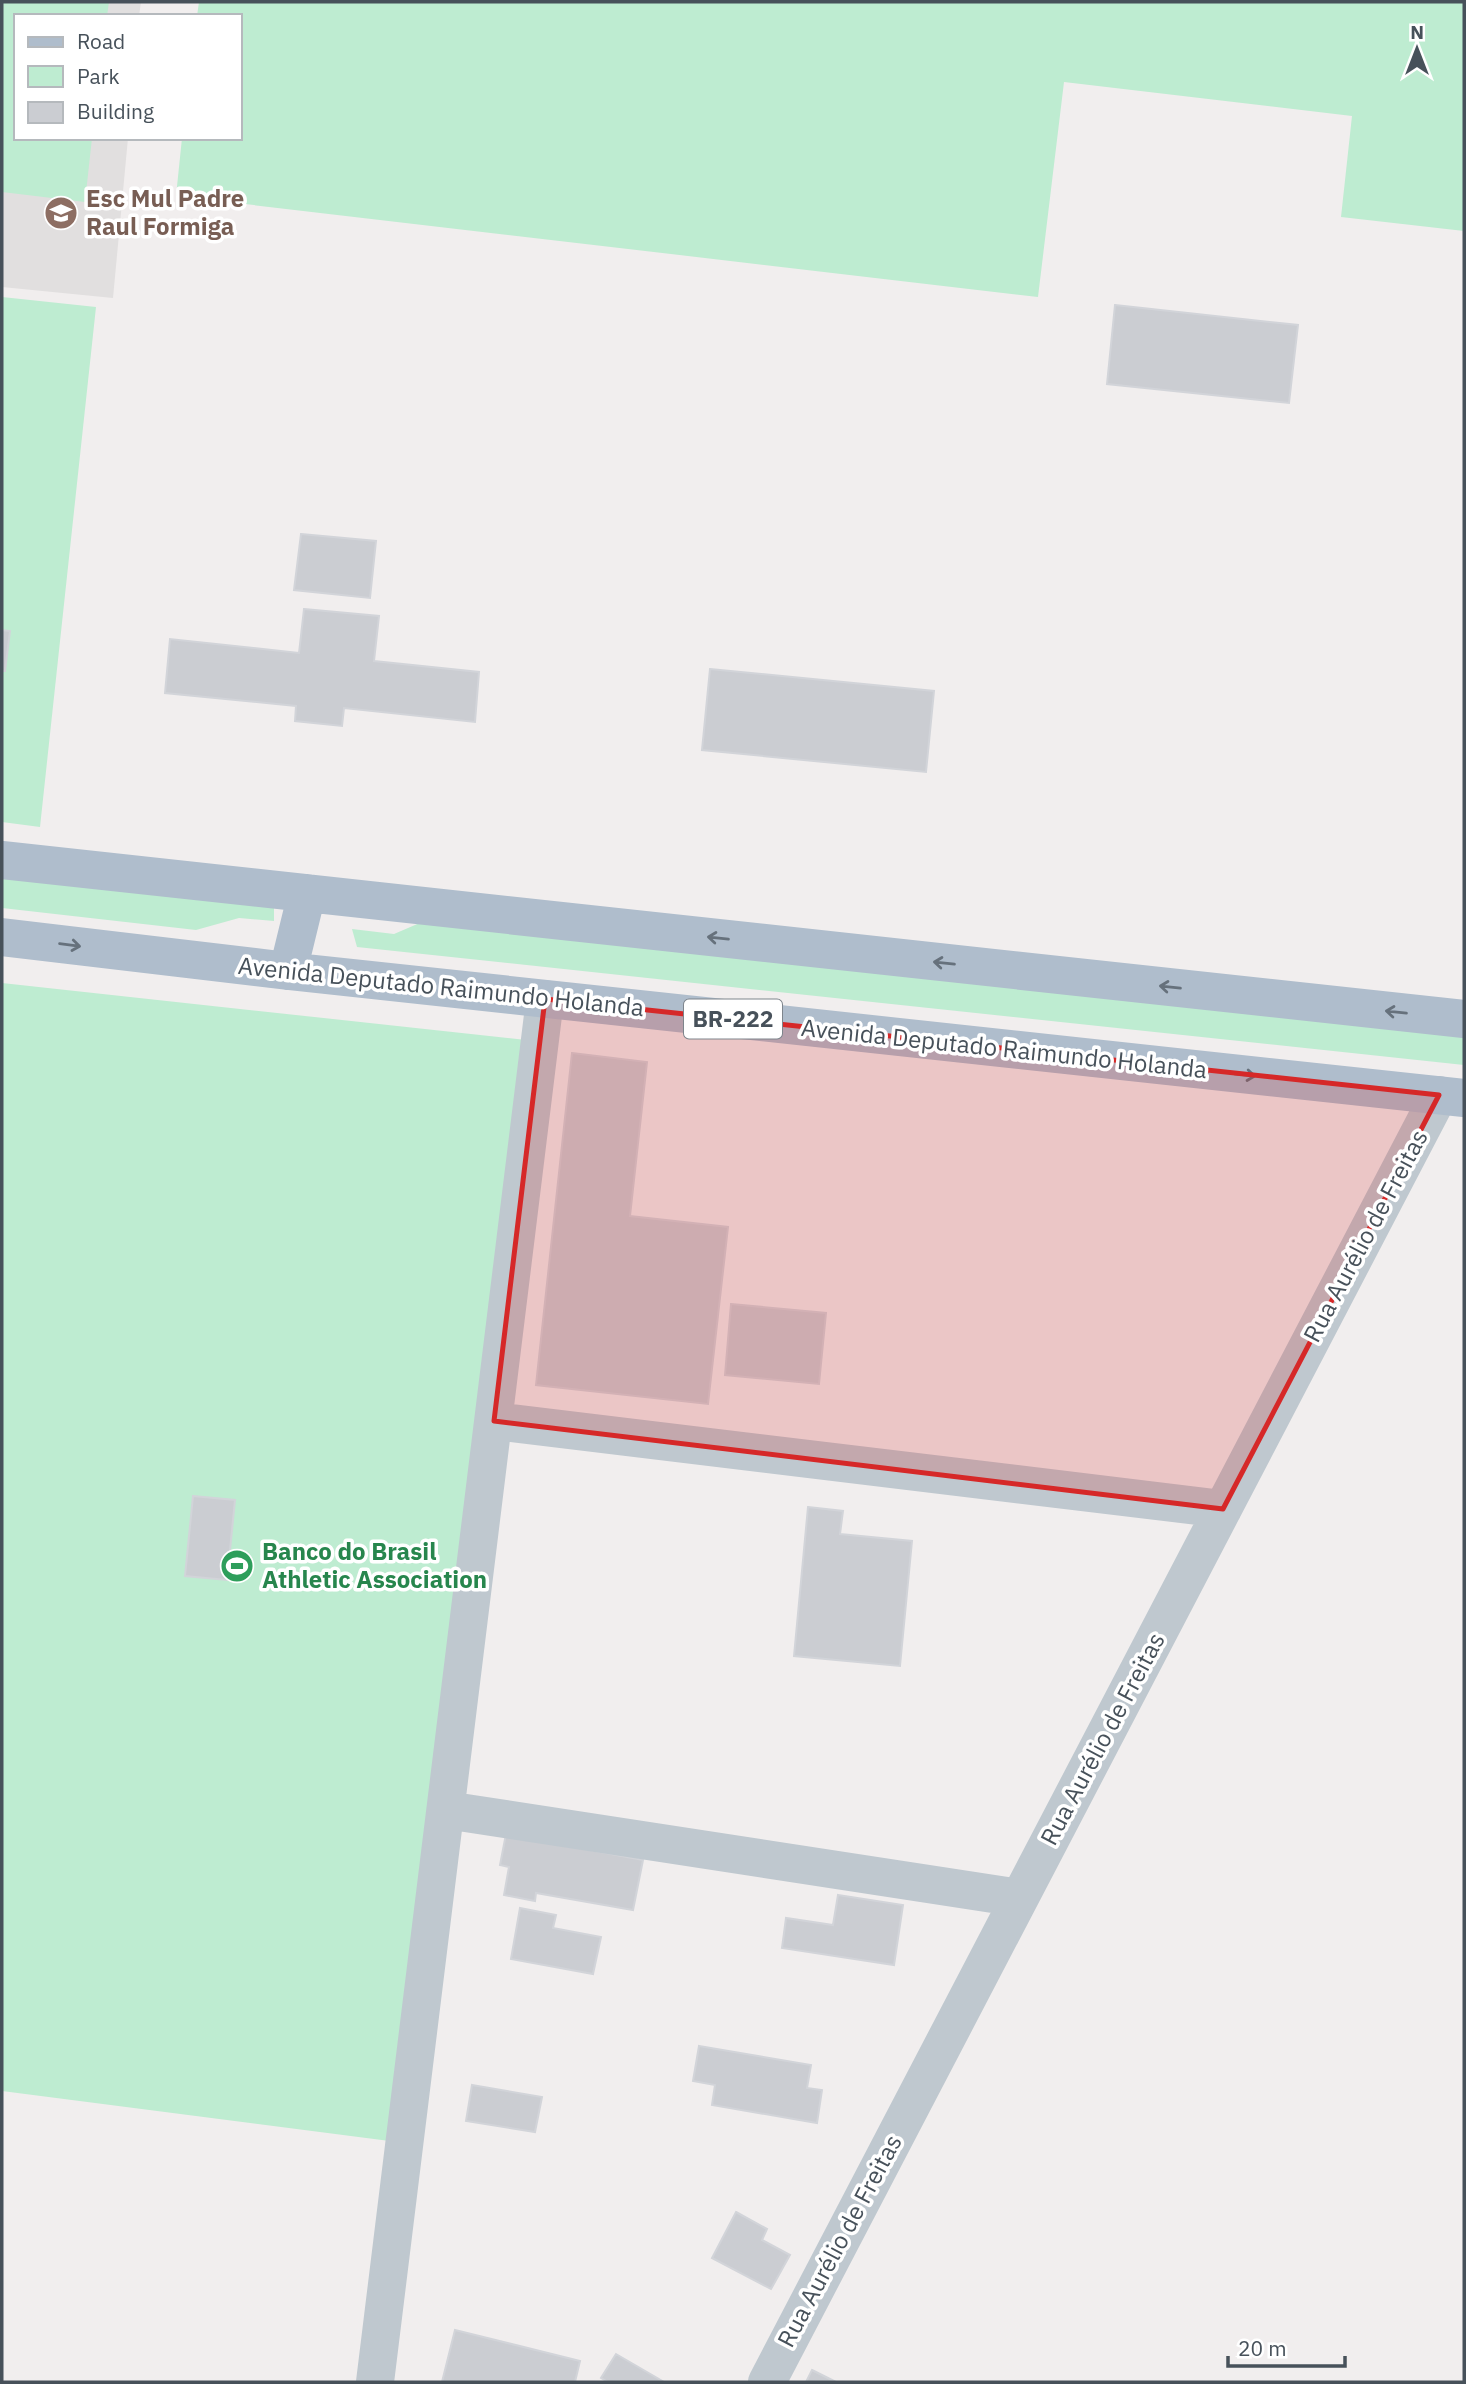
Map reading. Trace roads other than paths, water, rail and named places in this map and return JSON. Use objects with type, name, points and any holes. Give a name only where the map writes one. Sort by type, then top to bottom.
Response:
[{"type":"main road","points":[[2,860],[1464,1019]]},
{"type":"main road","points":[[288,971],[307,893]]},
{"type":"main road","name":"Avenida Deputado Raimundo Holanda","points":[[2,937],[288,971],[1452,1097]]},
{"type":"street","points":[[375,2382],[545,999]]},
{"type":"street","name":"Rua Aurélio de Freitas","points":[[766,2382],[1223,1509],[1452,1097]]},
{"type":"street","points":[[494,1421],[1223,1509]]},
{"type":"street","points":[[446,1810],[1019,1898]]},
{"type":"place","name":"Esc Mul Padre Raul Formiga","points":[[61,213]]},
{"type":"place","name":"Banco do Brasil Athletic Association","points":[[237,1566]]}]
